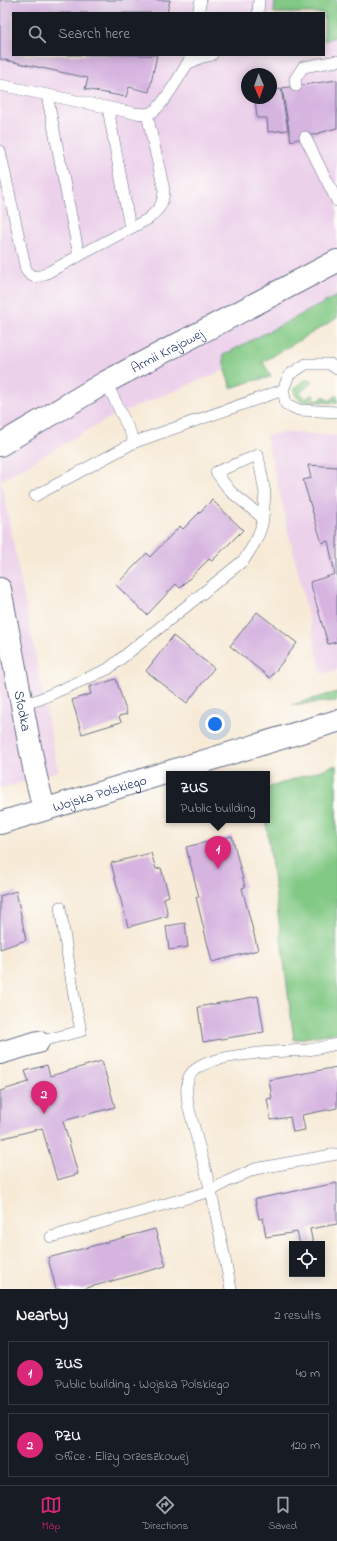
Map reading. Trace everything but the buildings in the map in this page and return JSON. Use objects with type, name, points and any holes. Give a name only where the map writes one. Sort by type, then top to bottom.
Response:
[{"type":"street","name":"Armii Krajowej","points":[[0,445],[106,382],[337,261]]},
{"type":"street","name":"Słodka","points":[[0,589],[3,619],[34,773],[44,809]]},
{"type":"street","name":"Wojska Polskiego","points":[[171,771],[337,721]]},
{"type":"street","name":"Wojska Polskiego","points":[[0,823],[166,772]]},
{"type":"street","points":[[0,1053],[38,1042]]},
{"type":"lane","points":[[198,12],[201,0]]},
{"type":"lane","points":[[258,12],[259,0]]},
{"type":"lane","points":[[0,85],[108,108],[147,114],[156,109],[190,60],[207,56]]},
{"type":"lane","points":[[296,86],[295,79],[303,68],[337,61]]},
{"type":"lane","points":[[47,95],[78,256]]},
{"type":"lane","points":[[108,108],[130,228]]},
{"type":"lane","points":[[0,151],[26,270],[30,275],[37,277],[148,218],[160,208],[164,199],[164,190],[147,114]]},
{"type":"lane","points":[[305,138],[337,201]]},
{"type":"lane","points":[[337,369],[330,364],[306,364],[289,375],[283,390],[286,404],[299,410],[337,412]]},
{"type":"lane","points":[[106,382],[134,442]]},
{"type":"lane","points":[[35,496],[134,442],[283,390]]},
{"type":"lane","points":[[21,704],[38,700],[108,669],[244,560],[254,545],[261,528],[263,518],[265,493],[258,455],[216,472],[230,491],[263,518]]},
{"type":"lane","points":[[38,1042],[81,1031],[60,907]]},
{"type":"lane","points":[[231,1289],[211,1191],[188,1105],[187,1092],[190,1076],[201,1065],[218,1060],[272,1051],[309,1050],[337,1044]]},
{"type":"lane","points":[[51,1237],[211,1191],[226,1182],[255,1169],[337,1154]]},
{"type":"shaded area","points":[[0,0],[275,0],[274,12],[12,12],[12,56],[268,56],[268,60],[280,56],[325,56],[325,41],[337,36],[337,296],[223,355],[225,370],[113,416],[1,480],[58,771],[0,789]]},
{"type":"shaded area","points":[[284,432],[337,436],[337,670],[322,674],[266,436]]},
{"type":"green space","points":[[275,0],[337,0],[337,36],[325,41],[325,12],[274,12]]},
{"type":"green space","points":[[337,296],[337,318],[263,362],[271,377],[231,388],[225,370],[223,355]]},
{"type":"green space","points":[[309,379],[313,381],[300,393],[306,399],[312,394],[318,401],[324,396],[329,401],[337,395],[337,403],[303,401],[298,398],[294,390],[300,383]]},
{"type":"green space","points":[[337,692],[337,701],[291,705]]},
{"type":"green space","points":[[336,765],[337,1032],[294,1040],[266,823],[270,823],[270,787]]},
{"type":"place","name":"ZUS","points":[[218,869]]},
{"type":"place","name":"PZU","points":[[44,1114]]}]
